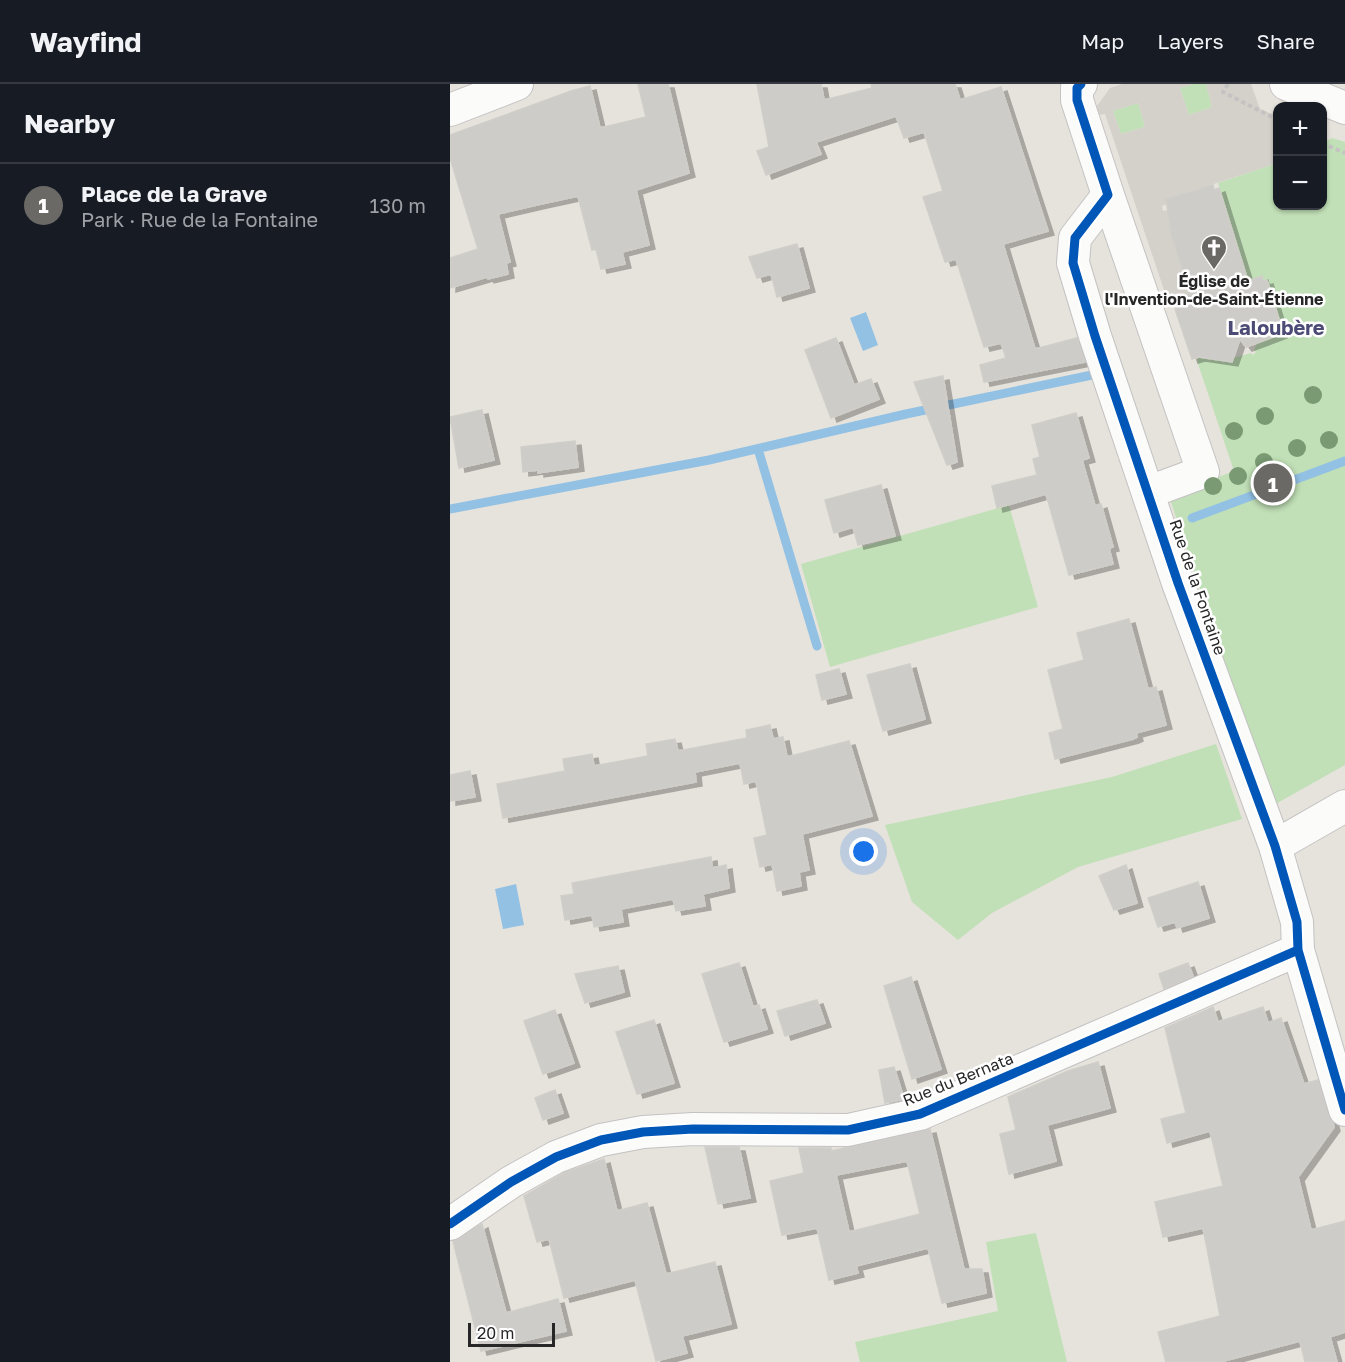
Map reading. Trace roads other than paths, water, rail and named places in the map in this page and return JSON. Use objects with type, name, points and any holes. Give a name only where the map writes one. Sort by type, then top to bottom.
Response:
[{"type":"street","points":[[450,110],[517,84]]},
{"type":"street","points":[[1082,84],[1077,88],[1077,100],[1203,472],[1149,492]]},
{"type":"street","points":[[1286,84],[1345,108]]},
{"type":"street","name":"Rue de la Fontaine","points":[[1108,195],[1076,238],[1073,263],[1095,336],[1178,583],[1275,846],[1297,922],[1298,950],[1345,1110]]},
{"type":"street","points":[[1275,846],[1345,806]]},
{"type":"street","name":"Rue du Bernata","points":[[450,1224],[520,1177],[556,1157],[601,1140],[643,1132],[693,1129],[848,1130],[921,1114],[1298,950]]},
{"type":"water","points":[[866,312],[878,345],[863,351],[850,318]]},
{"type":"water","points":[[516,884],[524,925],[503,929],[495,889]]},
{"type":"waterway","points":[[450,509],[709,460],[906,414],[1092,375]]},
{"type":"waterway","points":[[758,449],[817,646]]},
{"type":"waterway","points":[[1192,518],[1345,461]]},
{"type":"place","name":"Église de l'Invention-de-Saint-Étienne","points":[[1214,271]]},
{"type":"place","name":"Place de la Grave","points":[[1273,483]]},
{"type":"district","name":"Laloubère","points":[[1276,328]]}]
